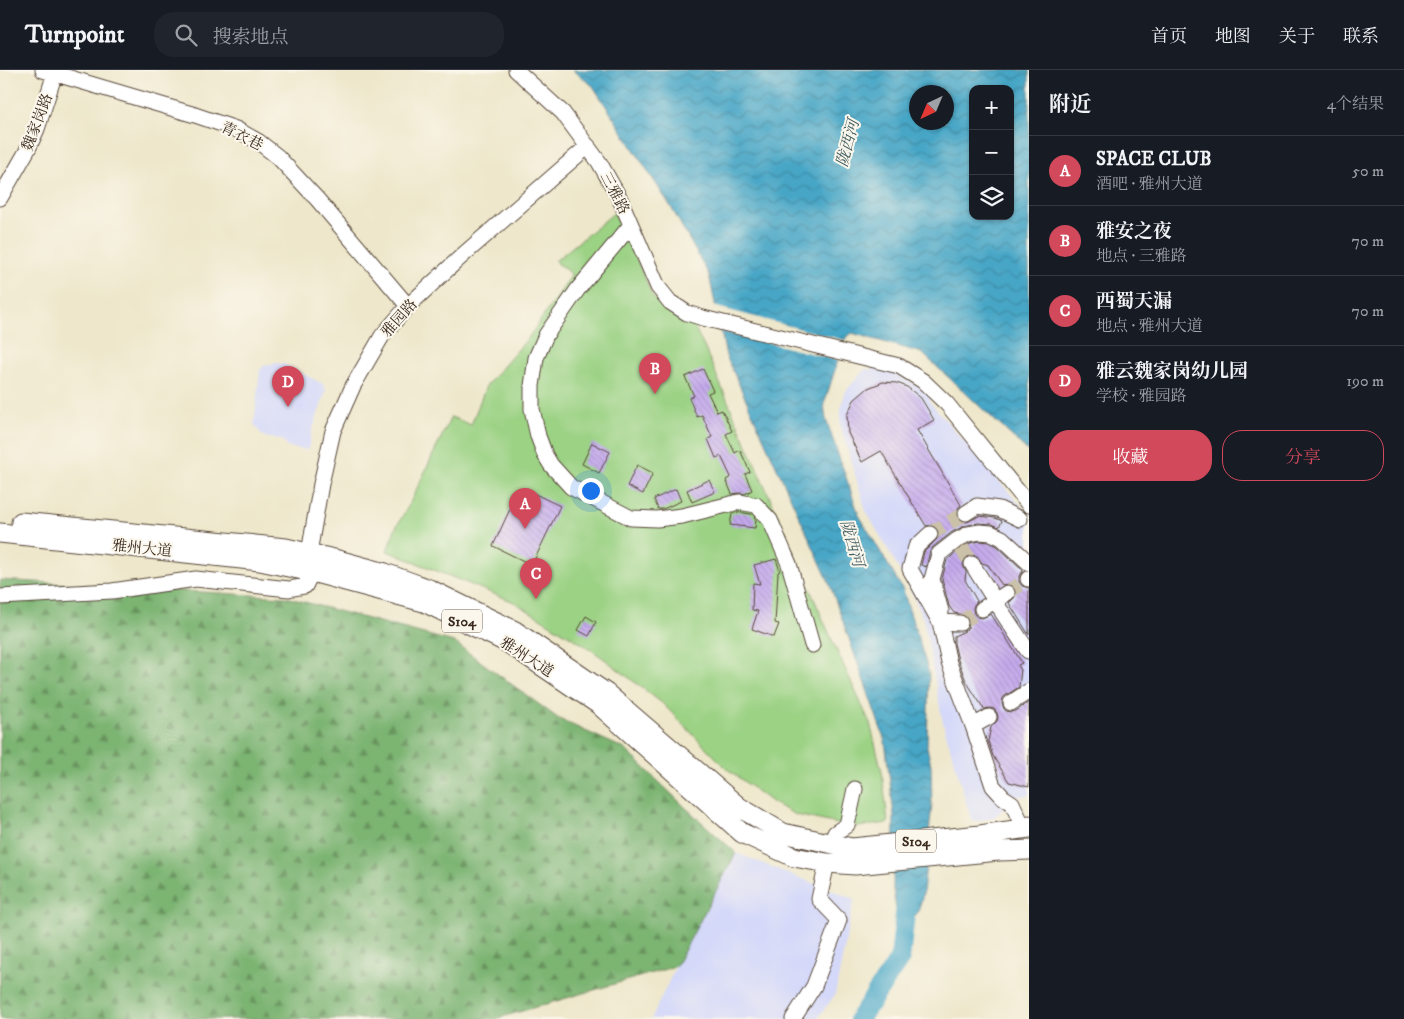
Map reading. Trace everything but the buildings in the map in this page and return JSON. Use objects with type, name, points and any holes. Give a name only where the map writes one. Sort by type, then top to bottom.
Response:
[{"type":"main road","name":"雅州大道","points":[[0,520],[286,548],[385,574],[428,589],[515,631],[606,693],[739,807],[783,833],[831,844],[854,857]]},
{"type":"main road","name":"雅州大道","points":[[0,533],[260,561],[312,572],[424,602],[508,643],[598,704],[742,833],[794,857],[826,863],[854,857]]},
{"type":"main road","name":"S104","points":[[854,857],[981,844],[1027,827]]},
{"type":"main road","name":"S104","points":[[981,844],[999,851],[1029,850]]},
{"type":"street","name":"三雅路","points":[[516,70],[563,113],[599,162],[620,197],[658,287],[670,302],[687,313],[703,318],[899,366],[923,381],[947,404],[1025,500]]},
{"type":"street","name":"魏家岗路","points":[[0,198],[28,149],[37,129],[51,71]]},
{"type":"street","name":"青衣巷","points":[[51,71],[195,115],[236,129],[259,142],[278,157],[317,199],[408,306]]},
{"type":"street","name":"雅园路","points":[[309,553],[321,484],[333,431],[353,386],[382,336],[408,306],[463,255],[588,146]]},
{"type":"street","points":[[631,225],[578,289],[546,335],[536,358],[532,386],[532,409],[538,436],[545,454],[551,465],[571,486],[631,518],[657,519],[682,516],[739,502],[756,505],[770,520],[789,564],[812,645]]},
{"type":"street","points":[[1025,500],[1018,503],[1025,524]]},
{"type":"street","points":[[966,513],[977,506],[999,508],[1025,524]]},
{"type":"street","points":[[1027,827],[1012,803],[993,786],[973,726],[949,664],[940,622],[941,611],[932,579],[939,554],[958,543],[968,534],[980,532],[991,533],[1002,538],[1029,563]]},
{"type":"street","points":[[930,534],[916,546],[910,569],[940,622]]},
{"type":"street","points":[[972,564],[1028,651]]},
{"type":"street","points":[[0,597],[112,591],[196,579],[289,589],[305,586],[312,572]]},
{"type":"street","points":[[940,622],[960,623]]},
{"type":"street","points":[[973,726],[1029,691]]},
{"type":"street","points":[[831,844],[835,833],[847,825],[854,789]]},
{"type":"street","points":[[794,1019],[814,986],[839,920],[819,899],[826,863]]},
{"type":"shaded area","points":[[284,364],[323,384],[326,391],[312,431],[308,450],[286,447],[282,440],[265,437],[254,424],[260,369],[266,365]]},
{"type":"shaded area","points":[[873,365],[898,373],[921,387],[932,397],[929,401],[1029,515],[1029,795],[1013,797],[1008,805],[993,818],[972,822],[943,723],[923,618],[910,589],[866,511],[840,425],[845,392],[865,369],[872,370]]},
{"type":"shaded area","points":[[736,853],[854,899],[835,995],[817,1019],[651,1019],[676,966]]},
{"type":"green space","points":[[614,213],[653,297],[675,317],[694,326],[705,349],[870,723],[882,772],[888,823],[857,827],[838,824],[796,815],[773,803],[726,768],[662,703],[584,645],[514,602],[387,551],[395,529],[409,505],[451,417],[471,425],[486,386],[529,337],[572,275],[555,261]]},
{"type":"green space","points":[[0,580],[286,597],[454,642],[559,719],[625,749],[736,853],[676,966],[495,1019],[0,1019]]},
{"type":"water","points":[[573,70],[1029,70],[1029,452],[922,353],[852,333],[845,339],[824,404],[826,419],[859,515],[903,590],[929,673],[927,747],[931,765],[932,804],[923,894],[918,912],[906,927],[896,909],[893,889],[894,815],[885,741],[829,582],[726,356],[709,275],[671,207],[593,86]]},
{"type":"pier","points":[[713,306],[847,341],[841,361],[718,330]]},
{"type":"waterway","name":"陇西河","points":[[859,1019],[900,958],[907,897]]},
{"type":"tunnel","points":[[930,534],[966,513]]},
{"type":"tunnel","points":[[960,546],[972,564]]},
{"type":"tunnel","points":[[1007,593],[1028,579]]},
{"type":"tunnel","points":[[960,623],[982,609]]},
{"type":"place","name":"雅安之夜","points":[[655,394]]},
{"type":"place","name":"雅云魏家岗幼儿园","points":[[288,407]]},
{"type":"place","name":"SPACE CLUB","points":[[525,529]]},
{"type":"place","name":"西蜀天漏","points":[[536,599]]}]
